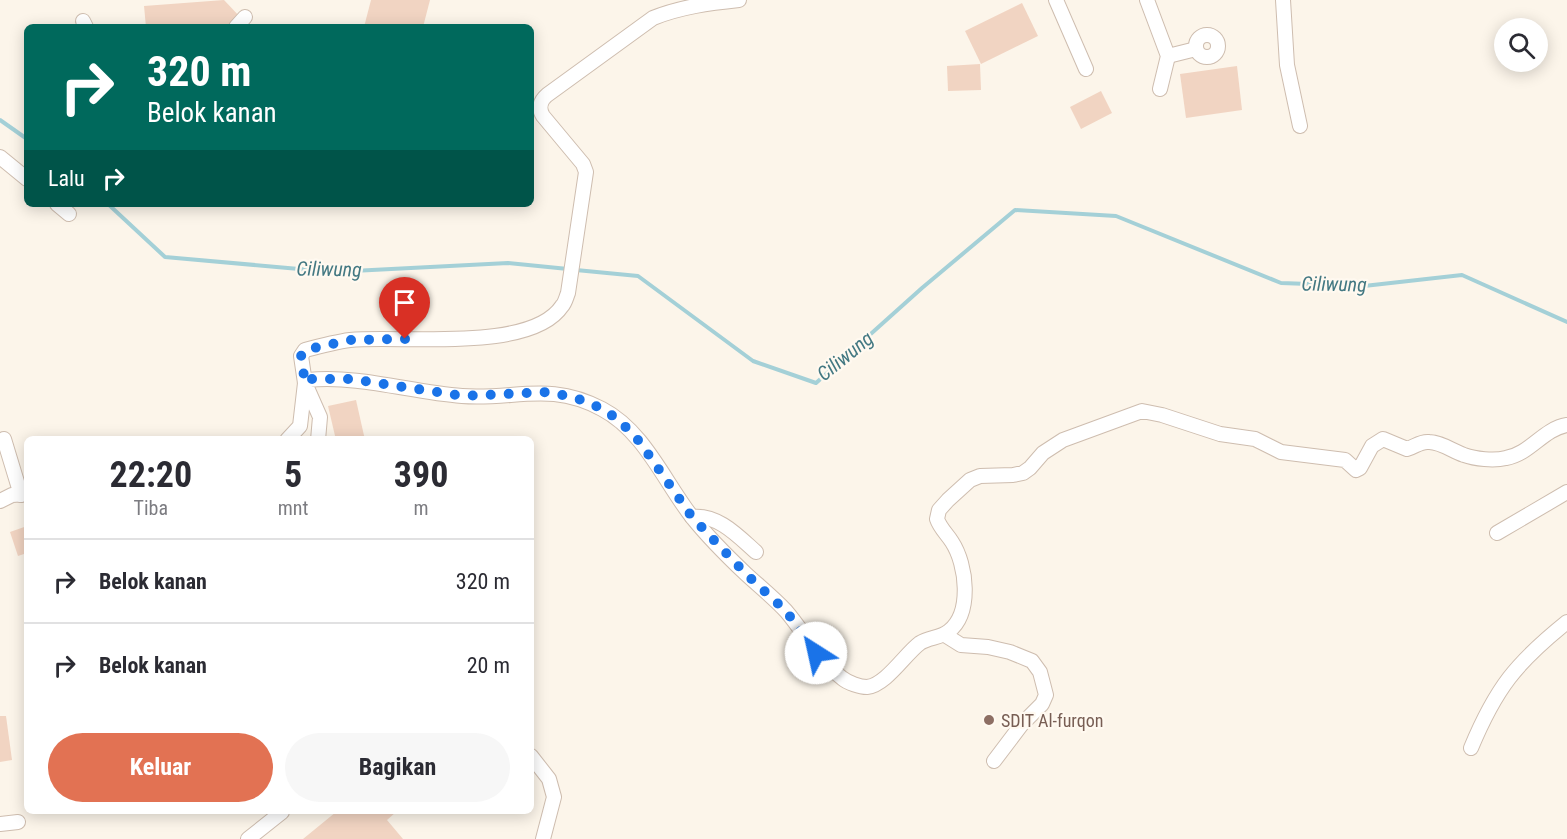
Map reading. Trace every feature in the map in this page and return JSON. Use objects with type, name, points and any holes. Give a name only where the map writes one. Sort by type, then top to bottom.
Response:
[{"type":"street","points":[[291,436],[300,426],[305,383],[301,356],[305,350],[350,340],[486,338],[535,326],[563,306],[586,172],[583,164],[543,116],[539,109],[543,98],[653,18],[668,12],[739,0]]},
{"type":"street","points":[[1056,0],[1086,69]]},
{"type":"street","points":[[1147,0],[1168,56],[1160,89]]},
{"type":"street","points":[[1283,0],[1287,65],[1300,126]]},
{"type":"street","points":[[1168,56],[1196,49]]},
{"type":"street","points":[[0,157],[24,177]]},
{"type":"street","points":[[61,207],[69,214]]},
{"type":"street","points":[[305,383],[312,379],[351,379],[463,396],[548,392],[576,398],[608,412],[624,424],[639,441],[692,517],[746,574],[786,611],[823,661],[848,682],[868,687],[875,684],[919,644],[945,635],[956,626],[960,618],[965,586],[959,556],[938,523],[938,513],[948,500],[975,477],[1023,473],[1043,453],[1063,440],[1132,413],[1151,412],[1199,429],[1255,439],[1281,452],[1345,460],[1356,470],[1360,468],[1372,446],[1383,439],[1407,449],[1423,442],[1434,442],[1463,455],[1499,459],[1508,458],[1523,451],[1553,429],[1567,425]]},
{"type":"street","points":[[305,383],[320,417],[318,436]]},
{"type":"street","points":[[0,501],[8,496],[24,495],[4,440]]},
{"type":"street","points":[[1497,533],[1567,492]]},
{"type":"street","points":[[692,517],[708,517],[717,521],[756,552]]},
{"type":"street","points":[[1471,748],[1482,721],[1503,684],[1544,641],[1567,622]]},
{"type":"street","points":[[945,635],[961,645],[988,647],[1010,652],[1032,661],[1040,672],[1046,695],[1042,704],[1022,724],[994,761]]},
{"type":"street","points":[[534,760],[549,779],[554,797],[543,839]]},
{"type":"street","points":[[248,839],[279,814]]},
{"type":"street","points":[[0,824],[18,822]]},
{"type":"building","points":[[224,0],[241,18],[234,24],[146,24],[144,6]]},
{"type":"building","points":[[371,0],[430,0],[424,24],[365,24]]},
{"type":"building","points":[[1022,3],[1038,36],[981,64],[965,31]]},
{"type":"building","points":[[980,64],[981,90],[948,91],[947,66]]},
{"type":"building","points":[[1237,66],[1242,110],[1186,118],[1180,74]]},
{"type":"building","points":[[1101,91],[1112,113],[1081,129],[1070,107]]},
{"type":"building","points":[[356,400],[364,436],[335,436],[328,406]]},
{"type":"building","points":[[24,527],[24,554],[18,556],[10,532]]},
{"type":"building","points":[[0,716],[6,716],[12,760],[0,762]]},
{"type":"building","points":[[334,814],[394,814],[387,820],[403,839],[303,839]]},
{"type":"waterway","name":"Ciliwung","points":[[0,120],[24,137]]},
{"type":"waterway","name":"Ciliwung","points":[[111,207],[165,257],[333,272],[508,263],[568,269]]},
{"type":"waterway","name":"Ciliwung","points":[[576,270],[638,276],[753,361],[816,383],[922,288],[1015,210],[1116,216],[1281,283],[1364,286],[1462,275],[1567,322]]},
{"type":"place","name":"SDIT Al-furqon","points":[[989,720]]},
{"type":"route","points":[[405,339],[350,340],[305,350],[301,356],[305,383],[312,379],[351,379],[463,396],[548,392],[576,398],[608,412],[639,441],[692,517],[746,574],[786,611],[816,653]]}]
